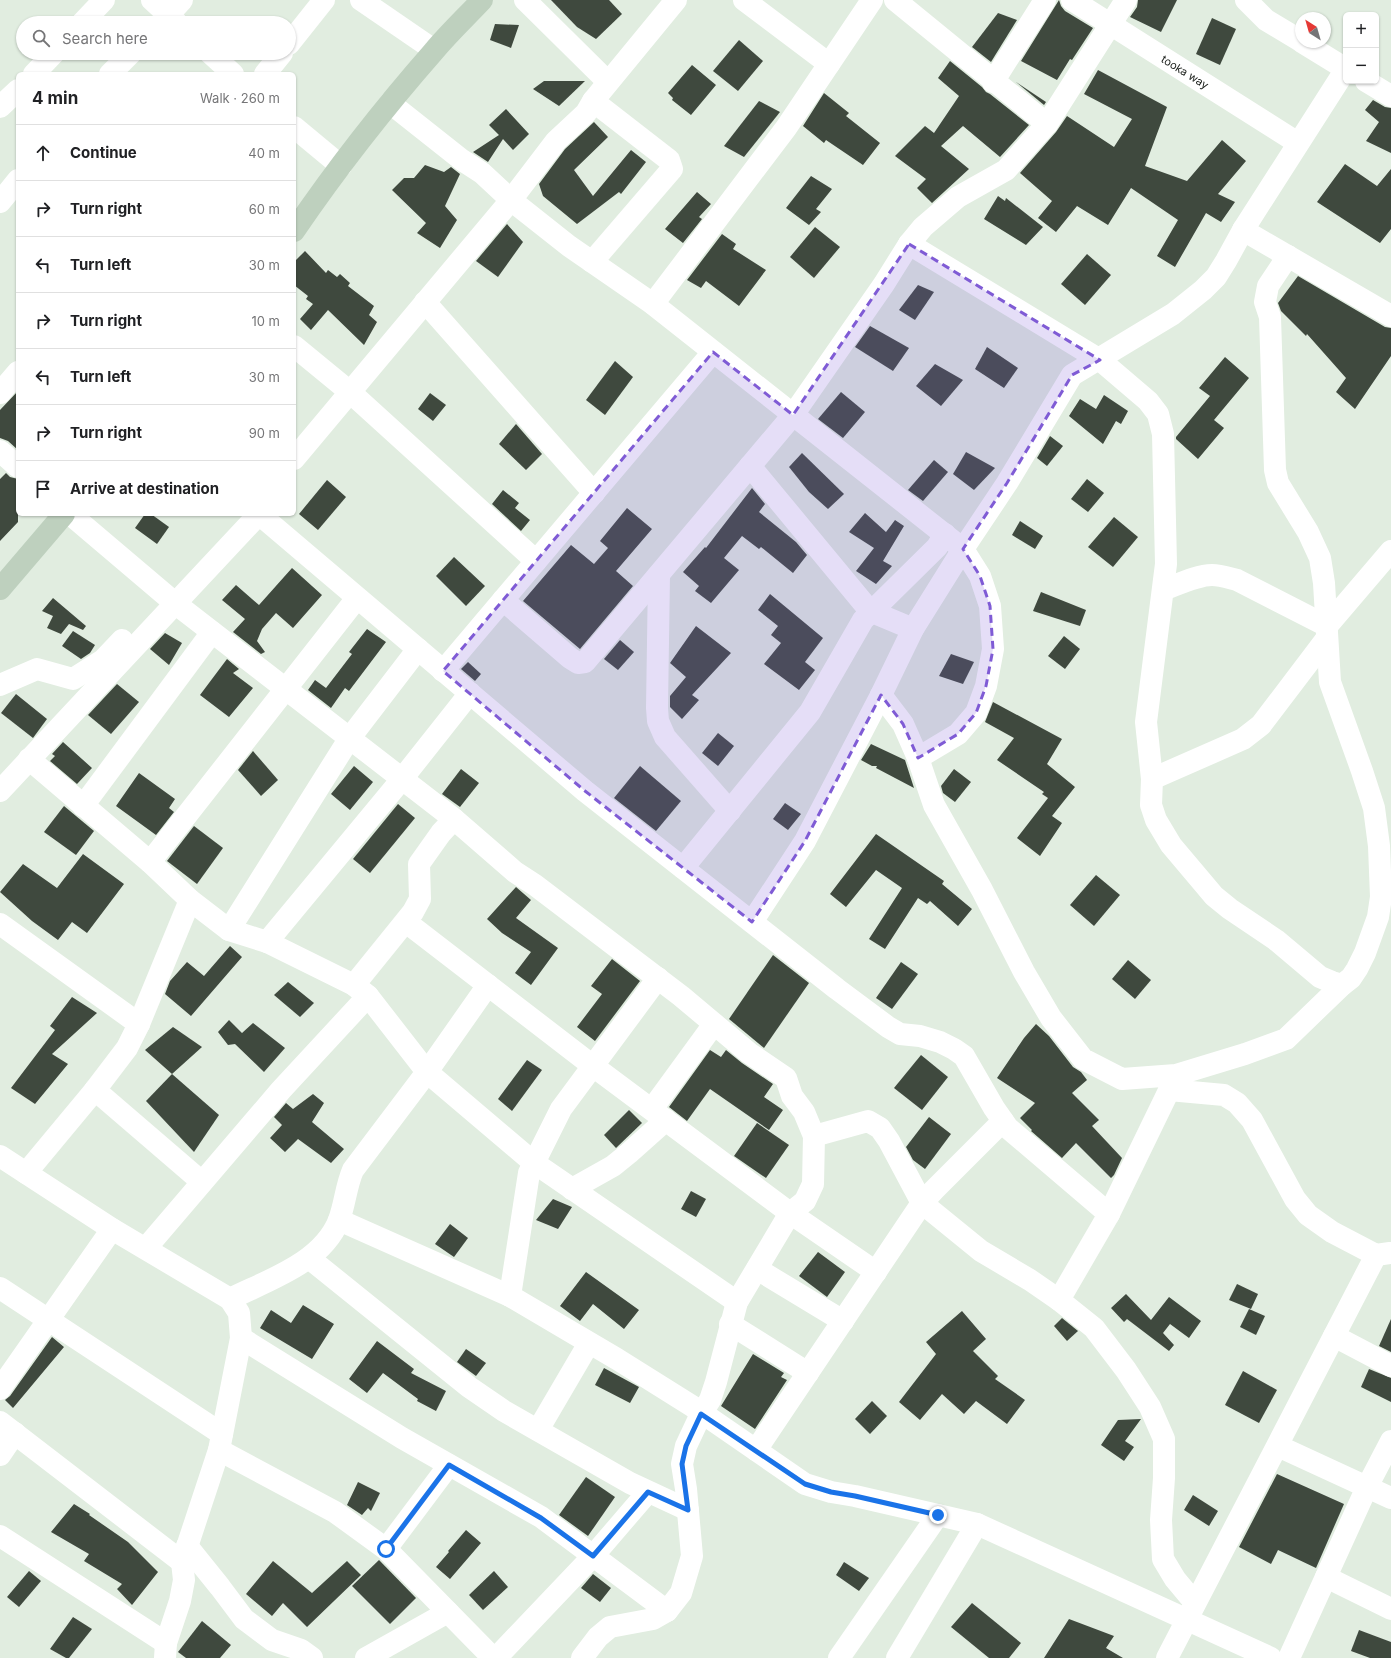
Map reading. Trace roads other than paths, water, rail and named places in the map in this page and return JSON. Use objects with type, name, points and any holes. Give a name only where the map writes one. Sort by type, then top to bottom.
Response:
[{"type":"street","points":[[89,16],[104,0]]},
{"type":"street","points":[[152,0],[172,15]]},
{"type":"street","points":[[296,35],[324,0]]},
{"type":"street","points":[[361,0],[434,50]]},
{"type":"street","points":[[296,228],[340,166],[390,103],[434,50],[482,0]]},
{"type":"street","points":[[525,0],[608,82]]},
{"type":"street","points":[[296,457],[511,200],[556,141],[586,113],[593,101],[608,82],[676,0]]},
{"type":"street","points":[[744,0],[829,64]]},
{"type":"street","points":[[653,304],[786,128],[872,0]]},
{"type":"street","points":[[895,0],[1046,124]]},
{"type":"street","points":[[993,82],[1045,0]]},
{"type":"street","name":"tooka way","points":[[1072,0],[1298,143]]},
{"type":"street","points":[[503,600],[570,658],[578,663],[585,662],[793,415],[884,284],[909,244],[923,227],[958,197],[1006,170],[1046,124],[1126,0]]},
{"type":"street","points":[[1246,0],[1266,20],[1295,38]]},
{"type":"street","points":[[1312,48],[1343,67]]},
{"type":"street","points":[[38,72],[48,60]]},
{"type":"street","points":[[112,72],[124,60]]},
{"type":"street","points":[[218,60],[231,72]]},
{"type":"street","points":[[267,72],[276,60]]},
{"type":"street","points":[[752,922],[805,841],[881,695],[912,629],[1007,483],[1072,376],[1077,371],[1100,360],[1174,314],[1216,277],[1243,230],[1343,74]]},
{"type":"street","points":[[1371,84],[1391,96]]},
{"type":"street","points":[[0,107],[16,92]]},
{"type":"street","points":[[592,262],[672,169],[669,160],[593,101]]},
{"type":"street","points":[[390,103],[462,160],[482,173],[511,200],[592,262],[653,304],[945,534],[963,550],[980,576],[990,606],[994,649],[986,686],[976,713],[958,734],[918,758]]},
{"type":"street","points":[[296,129],[340,166]]},
{"type":"street","points":[[0,202],[13,181]]},
{"type":"street","points":[[1243,230],[1391,316]]},
{"type":"street","points":[[909,244],[1100,360],[1148,401],[1158,414],[1163,434],[1166,564],[1146,722],[1152,779],[1151,805],[1156,820],[1171,845],[1214,896],[1230,910],[1276,940],[1320,977],[1342,985]]},
{"type":"street","points":[[1059,1300],[1109,1214],[1173,1082],[1286,1039],[1351,978],[1365,953],[1378,917],[1381,897],[1379,846],[1374,808],[1330,682],[1324,583],[1320,558],[1308,532],[1278,483],[1275,470],[1270,317],[1265,302],[1268,286],[1288,256]]},
{"type":"street","points":[[426,302],[594,493]]},
{"type":"street","points":[[296,348],[350,392],[536,561]]},
{"type":"street","points":[[443,671],[713,352]]},
{"type":"street","points":[[1,390],[16,374]]},
{"type":"street","points":[[0,451],[16,465]]},
{"type":"street","points":[[750,466],[870,611],[912,629]]},
{"type":"street","points":[[0,589],[62,516]]},
{"type":"street","points":[[72,516],[172,602],[454,819],[515,872],[658,978],[749,1053],[786,1078],[792,1096],[804,1112],[814,1136],[813,1184],[805,1201],[790,1213],[737,1302],[710,1400],[701,1414],[686,1446],[682,1464],[692,1556],[681,1593],[667,1611],[653,1619],[610,1627],[598,1637],[582,1658]]},
{"type":"street","points":[[0,791],[172,602],[257,516]]},
{"type":"street","points":[[261,516],[586,791],[888,1028],[900,1034],[920,1036],[940,1042],[964,1056],[994,1108],[1008,1128],[1109,1214]]},
{"type":"street","points":[[683,868],[810,712],[863,620],[870,611],[937,547],[945,534]]},
{"type":"street","points":[[1152,779],[1243,739],[1261,725],[1327,632],[1391,551]]},
{"type":"street","points":[[659,575],[658,721],[665,737],[730,811]]},
{"type":"street","points":[[1163,590],[1203,576],[1222,576],[1237,580],[1327,632]]},
{"type":"street","points":[[150,862],[357,598]]},
{"type":"street","points":[[0,685],[38,669],[73,679],[103,660],[146,614],[172,602]]},
{"type":"street","points":[[83,806],[212,632]]},
{"type":"street","points":[[229,930],[349,739],[418,649]]},
{"type":"street","points":[[268,942],[402,779],[470,693]]},
{"type":"street","points":[[881,695],[903,724],[918,758],[934,805],[982,890],[1024,972],[1051,1018],[1083,1059],[1122,1078],[1173,1082],[1224,1095],[1237,1103],[1252,1120],[1295,1199],[1308,1215],[1332,1232],[1384,1254],[1334,1336],[1168,1658]]},
{"type":"street","points":[[29,759],[150,862],[190,900],[229,930],[268,942],[361,991],[427,1072],[533,1162],[737,1302]]},
{"type":"street","points":[[146,1248],[281,1090],[361,991],[420,899],[419,864],[454,819]]},
{"type":"street","points":[[26,1174],[95,1090],[127,1048],[139,1024],[190,900]]},
{"type":"street","points":[[406,922],[593,1066],[790,1213],[876,1272]]},
{"type":"street","points":[[0,924],[139,1024]]},
{"type":"street","points":[[510,1296],[529,1173],[533,1162],[561,1109],[658,978]]},
{"type":"street","points":[[230,1299],[290,1270],[309,1258],[329,1239],[339,1220],[348,1183],[353,1170],[427,1072],[488,985]]},
{"type":"street","points":[[572,1189],[613,1166],[659,1114],[714,1024]]},
{"type":"street","points":[[95,1090],[202,1182]]},
{"type":"street","points":[[756,1450],[922,1203],[1003,1120]]},
{"type":"street","points":[[814,1136],[868,1121],[880,1128],[889,1141],[922,1203],[981,1250],[1059,1300],[1094,1328],[1126,1370],[1150,1407],[1164,1439],[1164,1478],[1160,1520],[1163,1559],[1191,1611]]},
{"type":"street","points":[[0,1156],[112,1229],[230,1299],[239,1313],[241,1338],[221,1442],[184,1554],[184,1580],[180,1601],[166,1651],[0,1536]]},
{"type":"street","points":[[339,1220],[510,1296],[692,1406],[701,1414],[805,1484],[831,1492],[855,1496],[977,1524],[1191,1611],[1271,1658]]},
{"type":"street","points":[[0,1389],[112,1229]]},
{"type":"street","points":[[309,1258],[469,1387],[504,1411],[630,1483],[688,1510]]},
{"type":"street","points":[[757,1269],[843,1321]]},
{"type":"street","points":[[0,1288],[221,1442],[335,1512],[386,1549],[493,1658]]},
{"type":"street","points":[[730,1324],[808,1372]]},
{"type":"street","points":[[1334,1336],[1391,1366]]},
{"type":"street","points":[[241,1338],[402,1438],[541,1518],[667,1611]]},
{"type":"street","points":[[538,1430],[590,1344]]},
{"type":"street","points":[[0,1454],[8,1428],[184,1554],[220,1587],[244,1619],[272,1640],[301,1650],[312,1658]]},
{"type":"street","points":[[1289,1658],[1368,1487],[1391,1441]]},
{"type":"street","points":[[1278,1446],[1391,1498]]},
{"type":"street","points":[[386,1549],[449,1465]]},
{"type":"street","points":[[496,1658],[593,1556],[648,1492]]},
{"type":"street","points":[[839,1658],[938,1515]]},
{"type":"street","points":[[900,1657],[977,1524]]},
{"type":"street","points":[[1326,1577],[1391,1609]]},
{"type":"street","points":[[366,1658],[448,1612]]}]
